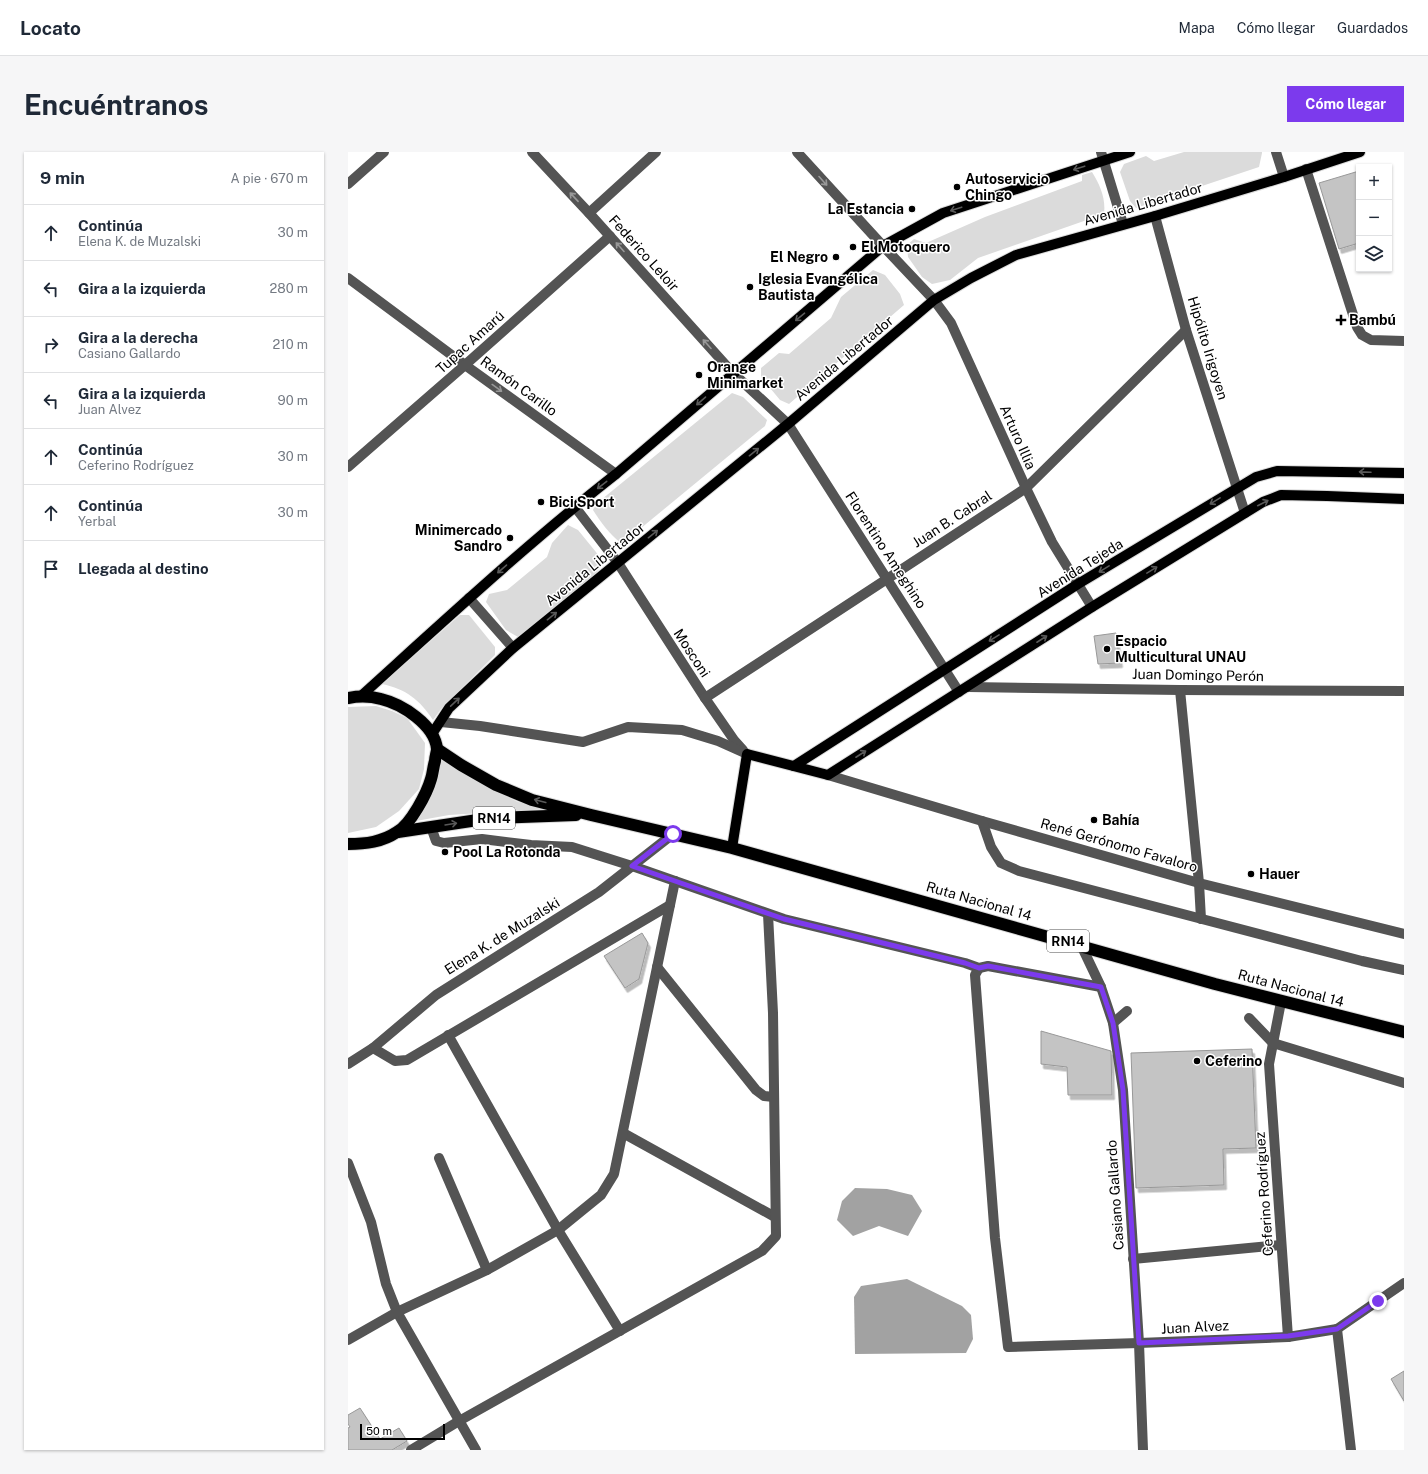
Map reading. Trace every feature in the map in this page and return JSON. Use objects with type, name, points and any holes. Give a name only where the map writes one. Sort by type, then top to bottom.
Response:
[{"type":"highway","name":"Ruta Nacional 14","points":[[348,698],[361,696],[381,698],[402,706],[424,723],[432,734],[437,749],[431,780],[421,801],[409,820],[398,832]]},
{"type":"highway","name":"Ruta Nacional 14","points":[[437,749],[496,785],[532,800],[732,848],[1281,1002],[1404,1032]]},
{"type":"highway","name":"Ruta Nacional 14","points":[[348,844],[365,844],[382,840],[398,832],[491,818],[591,815]]},
{"type":"main road","points":[[361,696],[469,598],[574,507],[616,474],[883,246],[943,213],[1103,156],[1130,152]]},
{"type":"main road","name":"Avenida Libertador","points":[[432,734],[450,708],[513,648],[788,424],[934,300],[971,278],[1016,255],[1155,216],[1284,177],[1360,152]]},
{"type":"main road","name":"Avenida Tejeda","points":[[794,766],[1078,584],[1256,476],[1277,471],[1404,473]]},
{"type":"main road","points":[[732,848],[747,754],[828,775],[1092,607],[1263,502],[1281,495],[1404,499]]},
{"type":"street","points":[[348,184],[384,152]]},
{"type":"street","name":"Federico Leloir","points":[[532,152],[733,373],[788,424]]},
{"type":"street","points":[[589,213],[656,152]]},
{"type":"street","name":"Arturo Illia","points":[[797,152],[934,300],[951,323],[1052,542],[1092,607]]},
{"type":"street","points":[[1276,152],[1284,177]]},
{"type":"street","points":[[1103,156],[1123,224]]},
{"type":"street","points":[[1306,169],[1357,327],[1362,336],[1371,340],[1404,341]]},
{"type":"street","name":"Hipólito Irigoyen","points":[[1155,216],[1186,330],[1245,513]]},
{"type":"street","name":"Tupac Amarú","points":[[348,467],[610,236]]},
{"type":"street","name":"Ramón Carillo","points":[[348,278],[616,474]]},
{"type":"street","name":"Juan B. Cabral","points":[[705,698],[1026,488],[1186,330]]},
{"type":"street","name":"Florentino Ameghino","points":[[788,424],[945,669],[964,689]]},
{"type":"street","name":"Mosconi","points":[[574,507],[618,563],[705,698],[734,740],[747,754]]},
{"type":"street","points":[[469,598],[513,648]]},
{"type":"street","name":"Juan Domingo Perón","points":[[964,689],[1404,691]]},
{"type":"street","points":[[1180,690],[1199,882],[1201,919]]},
{"type":"street","points":[[441,722],[480,726],[583,742],[628,727],[682,730],[718,741],[747,754]]},
{"type":"street","name":"René Gerónomo Favaloro","points":[[828,775],[982,821],[1199,882],[1404,934]]},
{"type":"street","points":[[982,821],[991,847],[1001,863],[1019,872],[1362,961],[1404,970]]},
{"type":"street","points":[[431,827],[436,841],[444,843],[482,839],[572,848],[632,866],[791,921],[965,963],[979,968],[988,966],[1101,987]]},
{"type":"street","name":"Elena K. de Muzalski","points":[[350,1063],[373,1048],[436,995],[599,892],[673,834]]},
{"type":"street","points":[[348,1340],[397,1312],[487,1270],[558,1230],[601,1195],[614,1174],[675,881]]},
{"type":"street","points":[[373,1048],[395,1061],[407,1060],[670,905]]},
{"type":"street","points":[[412,1450],[459,1421],[762,1251],[776,1236],[773,1013],[768,914]]},
{"type":"street","name":"Casiano Gallardo","points":[[1081,945],[1101,987],[1113,1023],[1123,1090],[1139,1343],[1143,1450]]},
{"type":"street","points":[[657,967],[756,1090],[764,1096],[774,1097]]},
{"type":"street","name":"Juan Alvez","points":[[979,968],[975,976],[995,1238],[1008,1347],[1288,1336]]},
{"type":"street","name":"Ceferino Rodríguez","points":[[1281,1002],[1269,1064],[1288,1336]]},
{"type":"street","points":[[1113,1023],[1127,1011]]},
{"type":"street","points":[[1249,1018],[1273,1043],[1404,1083]]},
{"type":"street","points":[[448,1035],[558,1230],[620,1331]]},
{"type":"street","points":[[348,1071],[350,1063]]},
{"type":"street","points":[[623,1133],[776,1217]]},
{"type":"street","points":[[439,1158],[487,1270]]},
{"type":"street","points":[[348,1162],[371,1222],[386,1284],[397,1312],[476,1450]]},
{"type":"street","points":[[1134,1259],[1281,1245]]},
{"type":"street","points":[[1288,1336],[1337,1329],[1404,1284]]},
{"type":"street","points":[[1337,1329],[1351,1450]]},
{"type":"shaded area","points":[[1184,152],[1262,153],[1259,167],[1136,208],[1130,201],[1120,172],[1124,164],[1146,156],[1154,161]]},
{"type":"shaded area","points":[[1092,172],[1102,192],[1104,214],[978,258],[950,280],[932,284],[922,277],[908,257],[907,245],[914,239],[926,243],[985,217],[1082,181],[1082,175]]},
{"type":"shaded area","points":[[873,270],[885,275],[900,294],[904,305],[789,404],[780,400],[761,377],[761,368],[779,353],[789,354],[831,318],[841,297]]},
{"type":"shaded area","points":[[732,393],[743,397],[767,420],[765,426],[629,538],[621,543],[617,540],[609,532],[593,510],[596,504]]},
{"type":"shaded area","points":[[568,525],[578,530],[600,557],[601,567],[595,574],[518,637],[506,630],[486,602],[489,594],[507,590],[547,557],[552,543]]},
{"type":"shaded area","points":[[460,615],[469,615],[495,647],[495,655],[441,709],[433,720],[412,696],[391,686],[382,684]]},
{"type":"shaded area","points":[[376,706],[407,718],[425,743],[424,769],[419,789],[399,811],[376,827],[348,833],[348,707]]},
{"type":"shaded area","points":[[440,759],[482,784],[518,802],[548,809],[449,815],[416,821],[426,806],[432,792],[437,777]]},
{"type":"shaded area","points":[[855,1188],[887,1189],[912,1195],[922,1211],[908,1236],[879,1226],[853,1236],[837,1220],[842,1201]]},
{"type":"shaded area","points":[[907,1279],[962,1306],[971,1315],[973,1339],[966,1353],[855,1354],[854,1297],[861,1286]]},
{"type":"building","points":[[1356,172],[1356,244],[1339,249],[1319,183]]},
{"type":"building","name":"Espacio Multicultural UNAU","points":[[1116,633],[1120,663],[1098,664],[1094,636]]},
{"type":"building","points":[[642,933],[648,943],[639,979],[625,988],[604,956]]},
{"type":"building","points":[[1041,1031],[1111,1051],[1112,1095],[1068,1095],[1067,1067],[1041,1064]]},
{"type":"building","points":[[1252,1049],[1256,1148],[1223,1149],[1224,1185],[1136,1188],[1131,1053]]},
{"type":"building","points":[[1404,1371],[1404,1401],[1391,1379]]},
{"type":"building","points":[[360,1408],[380,1439],[399,1428],[407,1441],[392,1450],[348,1450],[348,1428],[350,1427],[348,1424],[348,1415]]},
{"type":"place","name":"Autoservicio Chingo","points":[[957,187]]},
{"type":"place","name":"La Estancia","points":[[912,209]]},
{"type":"place","name":"El Motoquero","points":[[853,247]]},
{"type":"place","name":"El Negro","points":[[836,257]]},
{"type":"place","name":"Iglesia Evangélica Bautista","points":[[750,287]]},
{"type":"place","name":"Bambú","points":[[1341,320]]},
{"type":"place","name":"Orange Minimarket","points":[[699,375]]},
{"type":"place","name":"Bici Sport","points":[[541,502]]},
{"type":"place","name":"Minimercado Sandro","points":[[510,538]]},
{"type":"place","name":"Espacio Multicultural UNAU","points":[[1107,649]]},
{"type":"place","name":"Bahía","points":[[1094,820]]},
{"type":"place","name":"Pool La Rotonda","points":[[445,852]]},
{"type":"place","name":"Hauer","points":[[1251,874]]},
{"type":"place","name":"Ceferino","points":[[1197,1061]]},
{"type":"route","points":[[673,834],[632,866],[784,919],[965,963],[979,968],[988,966],[1067,982],[1101,987],[1113,1023],[1123,1090],[1139,1343],[1305,1335],[1337,1329],[1378,1301]]}]
